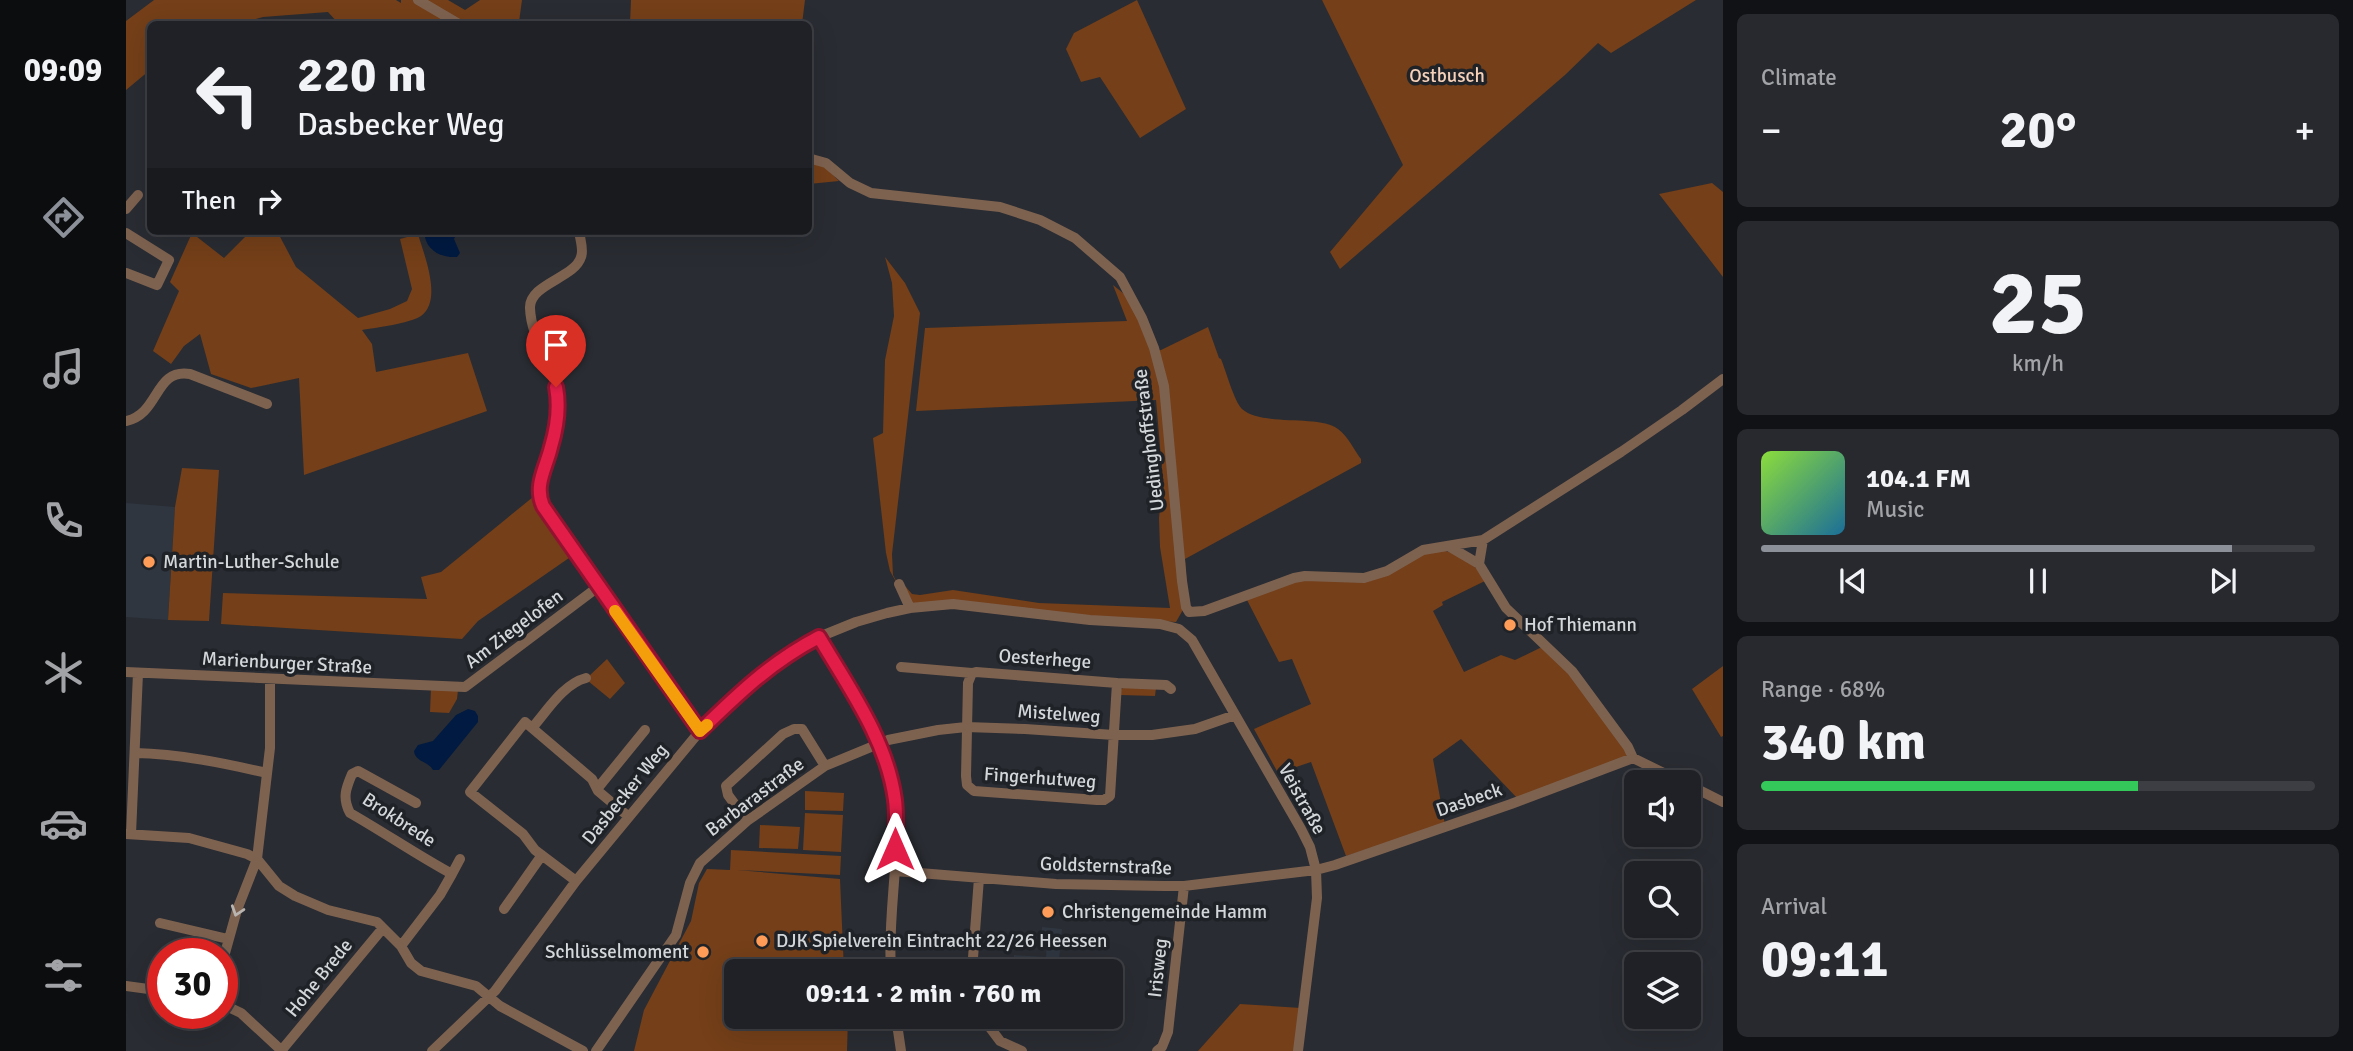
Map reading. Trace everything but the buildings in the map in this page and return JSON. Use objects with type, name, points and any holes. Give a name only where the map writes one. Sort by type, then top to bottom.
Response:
[{"type":"street","points":[[418,0],[454,21]]},
{"type":"street","name":"Uedinghoffstraße","points":[[812,159],[826,163],[850,183],[871,193],[1000,207],[1040,220],[1074,238],[1120,277],[1142,318],[1154,348],[1164,386],[1182,581],[1189,612]]},
{"type":"street","points":[[126,209],[138,195]]},
{"type":"street","points":[[126,233],[169,260],[157,285],[126,273]]},
{"type":"street","points":[[580,235],[582,254],[575,267],[534,296],[530,304],[531,319],[559,401],[555,434],[539,492],[549,516],[700,731]]},
{"type":"street","points":[[126,421],[146,412],[161,385],[178,373],[190,374],[267,404]]},
{"type":"street","points":[[1179,629],[1189,612],[1204,611],[1305,576],[1353,579],[1378,575],[1423,550],[1483,540],[1621,452],[1723,379]]},
{"type":"street","points":[[1479,564],[1483,540]]},
{"type":"street","points":[[1450,547],[1479,564],[1506,608],[1572,671],[1628,747],[1633,758],[1658,770]]},
{"type":"street","points":[[899,584],[910,608]]},
{"type":"street","name":"Am Ziegelofen","points":[[447,687],[465,687],[598,587]]},
{"type":"street","name":"Dasbecker Weg","points":[[432,1051],[489,997],[576,881],[700,731],[747,685],[790,653],[819,637],[856,622],[910,608],[944,604],[1090,620],[1160,624],[1179,629]]},
{"type":"street","name":"Veistraße","points":[[1179,629],[1192,640],[1310,848],[1315,870],[1317,914],[1298,1051]]},
{"type":"street","points":[[819,637],[879,743],[895,800],[891,959]]},
{"type":"street","name":"Oesterhege","points":[[901,667],[1166,685],[1171,689]]},
{"type":"street","name":"Marienburger Straße","points":[[126,672],[447,687]]},
{"type":"street","points":[[138,673],[128,834],[189,838],[247,853],[257,859],[279,886],[295,896],[328,910],[372,920],[401,946],[411,963],[421,971],[468,983],[499,1006],[583,1051]]},
{"type":"street","name":"Oesterhege","points":[[966,727],[968,683],[972,673]]},
{"type":"street","points":[[532,728],[565,690],[586,678]]},
{"type":"street","points":[[229,938],[257,859],[271,724],[270,679]]},
{"type":"street","name":"Oesterhege","points":[[1114,736],[1117,683]]},
{"type":"street","name":"Mistelweg","points":[[879,743],[917,733],[966,727],[1144,736],[1186,731],[1235,715]]},
{"type":"street","points":[[576,881],[535,850],[523,834],[470,792],[524,722],[592,779],[597,789],[629,817]]},
{"type":"street","name":"Fingerhutweg","points":[[966,727],[966,781],[968,787],[974,791],[1097,800],[1110,796],[1114,736]]},
{"type":"street","points":[[747,821],[728,795],[726,786],[783,734],[802,729],[825,766]]},
{"type":"street","points":[[597,789],[645,730]]},
{"type":"street","name":"Barbarastraße","points":[[596,1051],[676,935],[690,883],[700,863],[747,821],[825,766],[879,743]]},
{"type":"street","points":[[135,753],[191,757],[267,773]]},
{"type":"street","name":"Dasbeck","points":[[1315,870],[1464,821],[1633,758]]},
{"type":"street","name":"Brokbrede","points":[[416,803],[358,771],[352,774],[345,793],[346,806],[350,813],[452,874]]},
{"type":"street","points":[[1701,791],[1723,802]]},
{"type":"street","points":[[504,908],[542,855]]},
{"type":"street","points":[[401,946],[440,895],[460,859]]},
{"type":"street","name":"Goldsternstraße","points":[[895,871],[1105,886],[1184,886],[1315,870]]},
{"type":"street","points":[[973,959],[979,878]]},
{"type":"street","name":"Irisweg","points":[[1157,1051],[1162,1047],[1168,1032],[1184,886]]},
{"type":"street","points":[[160,923],[225,938]]},
{"type":"street","name":"Hohe Brede","points":[[281,1051],[383,928]]},
{"type":"street","points":[[126,986],[147,989]]},
{"type":"street","points":[[238,1012],[281,1051]]},
{"type":"street","points":[[898,1029],[901,1051]]},
{"type":"street","points":[[989,1029],[1000,1041],[1022,1051]]},
{"type":"shaded area","name":"Martin-Luther-Schule","points":[[126,503],[175,507],[168,620],[126,617]]},
{"type":"shaded area","points":[[1042,927],[1062,929],[1059,959],[1014,959],[1014,955],[1046,957],[1047,941],[1041,941]]},
{"type":"green space","points":[[154,0],[396,0],[401,3],[401,0],[448,0],[465,10],[480,0],[522,0],[519,21],[336,21],[328,12],[263,17],[248,21],[147,21],[147,72],[126,90],[126,21]]},
{"type":"green space","points":[[631,0],[805,0],[802,21],[630,21]]},
{"type":"green space","points":[[1137,0],[1186,109],[1140,138],[1100,77],[1081,82],[1066,49],[1074,33]]},
{"type":"green space","name":"Ostbusch","points":[[1322,0],[1696,0],[1611,53],[1598,43],[1565,75],[1340,269],[1330,252],[1403,165]]},
{"type":"green space","points":[[812,163],[825,167],[839,181],[812,184]]},
{"type":"green space","points":[[1712,183],[1723,192],[1723,277],[1659,194]]},
{"type":"green space","points":[[191,235],[224,258],[247,235],[279,235],[296,267],[358,318],[407,301],[412,289],[400,239],[418,235],[430,277],[431,299],[427,309],[416,319],[362,330],[372,344],[376,372],[468,353],[487,411],[304,475],[299,378],[251,388],[211,374],[200,334],[184,346],[171,364],[153,351],[179,291],[170,282]]},
{"type":"green space","points":[[885,257],[905,283],[920,313],[892,554],[893,575],[905,598],[890,571],[886,553],[873,438],[883,433],[885,360],[894,316],[892,283]]},
{"type":"green space","points":[[1113,285],[1128,297],[1153,351],[1161,350],[1208,327],[1233,393],[1242,409],[1263,418],[1318,422],[1338,429],[1345,435],[1361,463],[1185,559],[1188,601],[1176,622],[914,604],[903,587],[912,594],[920,595],[953,590],[1039,603],[1170,608],[1160,547],[1159,518],[1163,482],[1156,400],[916,411],[925,328],[1127,321]]},
{"type":"green space","points":[[182,468],[219,470],[209,621],[168,620],[175,507]]},
{"type":"green space","points":[[544,488],[548,500],[582,549],[478,621],[462,639],[221,624],[223,593],[427,599],[421,577],[441,572]]},
{"type":"green space","points":[[1442,550],[1467,561],[1487,580],[1442,602],[1443,605],[1433,611],[1464,672],[1501,655],[1515,660],[1544,646],[1558,659],[1626,748],[1627,755],[1621,761],[1518,799],[1461,739],[1433,759],[1445,825],[1346,856],[1311,762],[1278,773],[1254,729],[1311,704],[1292,659],[1279,662],[1247,600],[1311,577],[1353,582],[1431,551]]},
{"type":"green space","points":[[607,659],[625,683],[610,699],[588,681],[588,677]]},
{"type":"green space","points":[[1723,666],[1723,736],[1721,737],[1692,689]]},
{"type":"green space","points":[[1126,686],[1156,688],[1155,696],[1120,695],[1120,690]]},
{"type":"green space","points":[[431,688],[458,690],[457,699],[449,713],[430,712]]},
{"type":"green space","points":[[805,791],[844,793],[843,811],[805,810]]},
{"type":"green space","points":[[805,813],[843,815],[841,852],[803,850]]},
{"type":"green space","points":[[760,825],[800,827],[798,849],[759,848]]},
{"type":"green space","name":"DJK Spielverein Eintracht 22/26 Heessen","points":[[731,850],[841,856],[840,875],[737,870],[840,879],[843,959],[724,959],[724,1029],[848,1029],[847,1051],[634,1051],[644,1010],[691,921],[699,883],[707,869],[730,870]]},
{"type":"green space","points":[[1240,1004],[1301,1008],[1295,1051],[1198,1051]]},
{"type":"water","points":[[425,235],[456,235],[454,239],[460,253],[457,257],[451,257],[434,252]]},
{"type":"water","points":[[468,709],[475,711],[478,722],[439,770],[433,770],[415,755],[414,751],[418,745],[433,741],[456,715]]},
{"type":"slow traffic","points":[[615,611],[700,731],[707,725]]},
{"type":"place","name":"Martin-Luther-Schule","points":[[149,562]]},
{"type":"place","name":"Hof Thiemann","points":[[1510,625]]},
{"type":"place","name":"Christengemeinde Hamm","points":[[1048,912]]},
{"type":"place","name":"DJK Spielverein Eintracht 22/26 Heessen","points":[[762,941]]},
{"type":"place","name":"Schlüsselmoment","points":[[703,952]]},
{"type":"route","points":[[556,387],[559,415],[551,451],[539,484],[543,506],[700,731],[747,685],[790,653],[819,637],[862,709],[886,761],[895,800],[895,849]]}]
